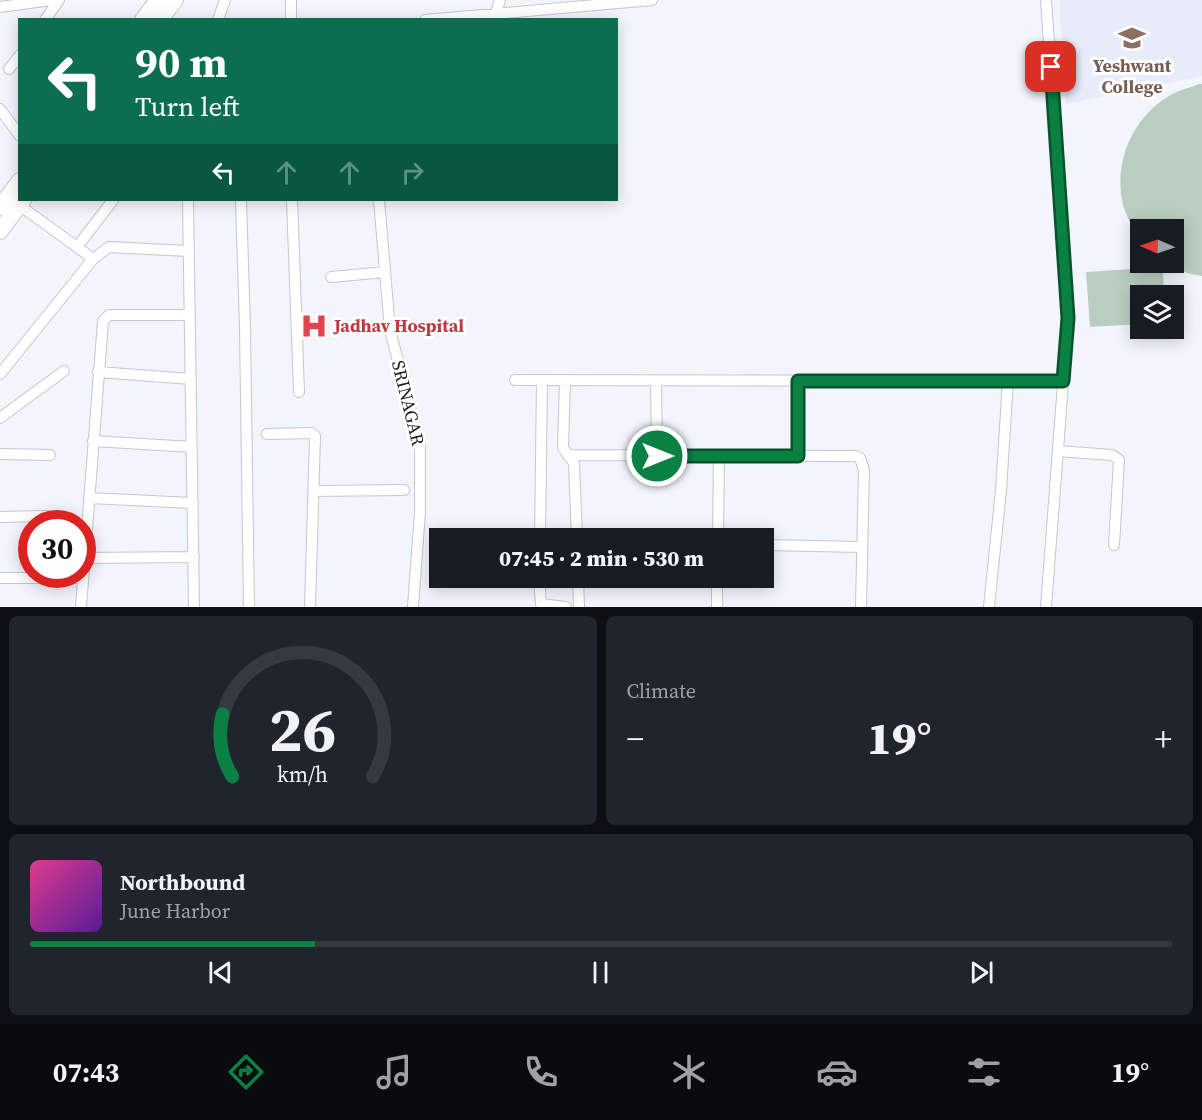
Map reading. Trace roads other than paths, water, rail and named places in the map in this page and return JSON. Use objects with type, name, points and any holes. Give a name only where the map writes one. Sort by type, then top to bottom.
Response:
[{"type":"main road","points":[[144,18],[158,0]]},
{"type":"main road","points":[[161,18],[175,0]]},
{"type":"main road","points":[[0,207],[18,184]]},
{"type":"main road","points":[[0,231],[21,202]]},
{"type":"street","points":[[0,8],[51,0]]},
{"type":"street","points":[[46,18],[59,0]]},
{"type":"street","points":[[219,18],[225,0]]},
{"type":"street","points":[[291,0],[291,18]]},
{"type":"street","points":[[496,13],[500,0]]},
{"type":"street","points":[[445,18],[652,0]]},
{"type":"street","points":[[1046,0],[1068,318],[1046,607]]},
{"type":"street","points":[[9,69],[18,58]]},
{"type":"street","points":[[0,109],[18,133]]},
{"type":"street","points":[[77,247],[112,201]]},
{"type":"street","points":[[188,201],[194,607]]},
{"type":"street","points":[[241,201],[246,328],[249,607]]},
{"type":"street","points":[[292,201],[299,392]]},
{"type":"street","name":"SRINAGAR","points":[[379,201],[390,330],[420,446],[420,512],[413,607]]},
{"type":"street","points":[[21,202],[93,259]]},
{"type":"street","points":[[0,374],[93,259],[109,247],[189,250]]},
{"type":"street","points":[[331,277],[385,272]]},
{"type":"street","points":[[88,510],[98,372],[105,317],[109,315],[190,315]]},
{"type":"street","points":[[0,418],[64,370]]},
{"type":"street","points":[[98,372],[191,379]]},
{"type":"street","points":[[515,380],[1063,381]]},
{"type":"street","points":[[540,528],[542,381]]},
{"type":"street","points":[[565,381],[563,448],[574,464],[577,528]]},
{"type":"street","points":[[656,381],[657,456]]},
{"type":"street","points":[[798,381],[798,456]]},
{"type":"street","points":[[989,607],[1001,490],[1008,381]]},
{"type":"street","points":[[267,434],[314,434],[310,607]]},
{"type":"street","points":[[93,441],[192,447]]},
{"type":"street","points":[[1058,451],[1112,455],[1119,460],[1114,545]]},
{"type":"street","points":[[0,454],[50,455]]},
{"type":"street","points":[[567,455],[855,456],[860,458],[864,470],[861,607]]},
{"type":"street","points":[[718,528],[719,456]]},
{"type":"street","points":[[314,491],[404,490]]},
{"type":"street","points":[[89,498],[193,503]]},
{"type":"street","points":[[0,517],[18,517]]},
{"type":"street","points":[[774,545],[862,547]]},
{"type":"street","points":[[96,558],[194,557]]},
{"type":"street","points":[[0,579],[18,579]]},
{"type":"street","points":[[81,607],[82,588]]},
{"type":"street","points":[[540,588],[541,604],[566,607]]},
{"type":"street","points":[[578,588],[579,607]]},
{"type":"street","points":[[717,588],[717,607]]},
{"type":"place","name":"Yeshwant College","points":[[1132,38]]},
{"type":"place","name":"Jadhav Hospital","points":[[314,326]]}]
